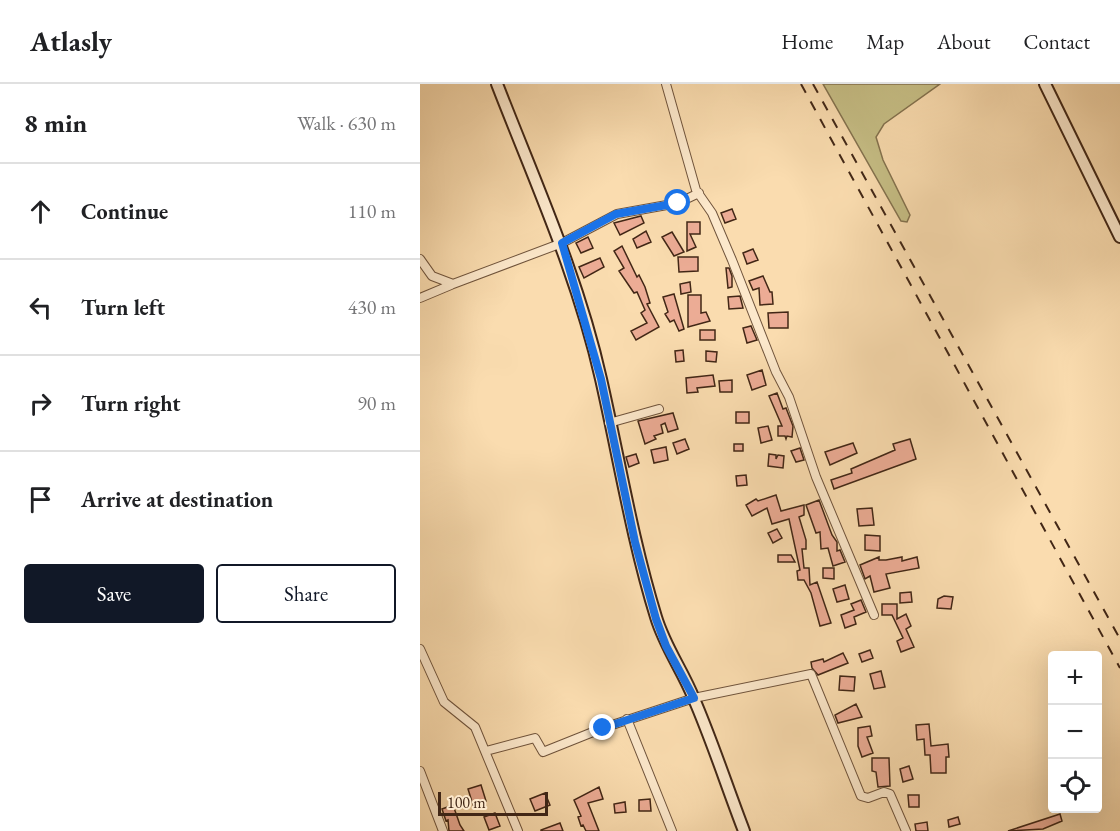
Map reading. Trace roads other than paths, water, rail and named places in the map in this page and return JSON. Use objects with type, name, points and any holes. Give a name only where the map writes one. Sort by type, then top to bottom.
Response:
[{"type":"main road","points":[[497,84],[562,243],[601,379],[635,542],[656,619],[666,646],[694,698],[744,831]]},
{"type":"main road","points":[[1045,84],[1120,237]]},
{"type":"street","points":[[666,84],[699,193],[712,213],[776,372],[789,397],[816,477],[874,615]]},
{"type":"street","points":[[420,298],[562,243],[616,214],[678,203],[699,193]]},
{"type":"street","points":[[420,259],[432,276],[444,283],[453,284]]},
{"type":"street","points":[[609,423],[659,409]]},
{"type":"street","points":[[420,649],[444,702],[475,727],[517,829],[508,831]]},
{"type":"street","points":[[486,751],[535,738],[543,752],[627,719],[694,698],[811,675],[861,796],[868,798],[884,792],[890,794],[906,831]]},
{"type":"street","points":[[627,719],[672,831]]},
{"type":"street","points":[[420,771],[443,831]]},
{"type":"railway","points":[[801,84],[1120,668]]},
{"type":"railway","points":[[813,84],[1120,639]]}]
